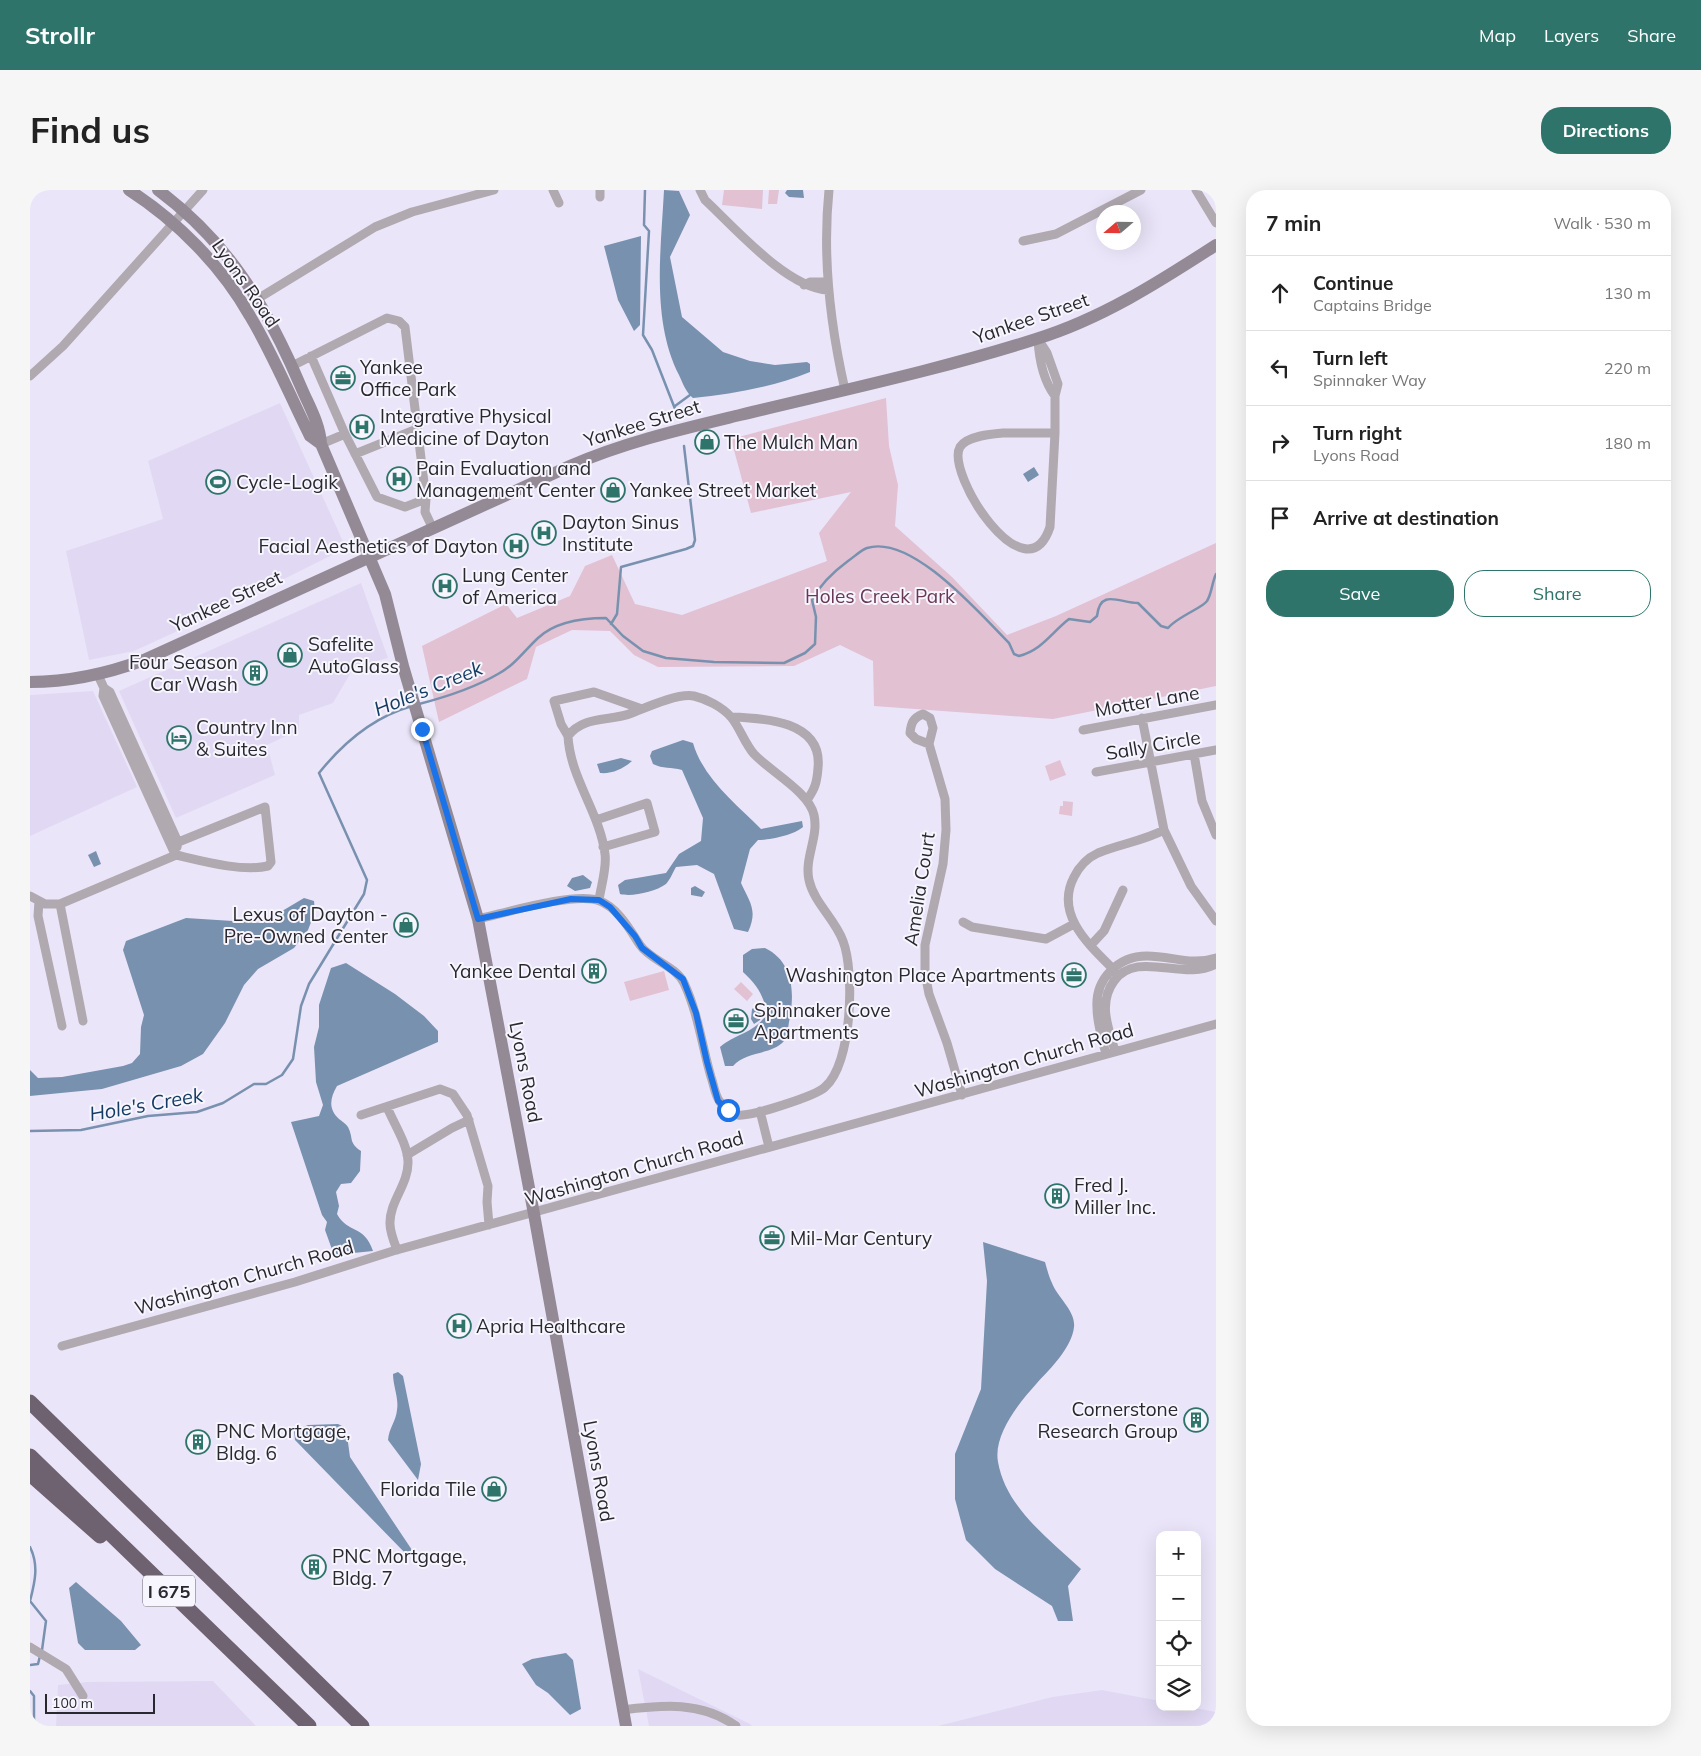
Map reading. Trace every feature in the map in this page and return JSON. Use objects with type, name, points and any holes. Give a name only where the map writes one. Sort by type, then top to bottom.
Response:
[{"type":"highway","points":[[30,1402],[60,1433]]},
{"type":"highway","name":"I 675","points":[[30,1407],[60,1433],[362,1726]]},
{"type":"highway","name":"I 675","points":[[30,1456],[309,1726]]},
{"type":"highway","points":[[30,1474],[234,1655]]},
{"type":"main road","name":"Lyons Road","points":[[129,190],[172,223],[199,247],[250,314],[310,436],[321,444]]},
{"type":"main road","name":"Lyons Road","points":[[158,190],[185,210],[212,238],[259,298],[292,366],[320,432],[321,444],[385,594],[403,666],[478,919],[534,1214],[626,1726]]},
{"type":"main road","name":"Yankee Street","points":[[30,682],[56,682],[98,675],[144,660],[562,469],[616,448],[673,431],[953,364],[1038,339],[1098,316],[1216,245]]},
{"type":"street","points":[[30,376],[63,346],[203,190]]},
{"type":"street","points":[[259,298],[375,227],[412,212],[494,190]]},
{"type":"street","points":[[552,190],[559,203]]},
{"type":"street","points":[[700,190],[706,200],[788,276],[816,289],[828,286]]},
{"type":"street","points":[[829,190],[828,286],[831,328],[845,390]]},
{"type":"street","points":[[1023,241],[1056,234],[1141,190]]},
{"type":"street","points":[[1196,190],[1216,223]]},
{"type":"street","points":[[292,366],[387,318],[399,321],[404,327],[426,499],[425,512],[433,529]]},
{"type":"street","points":[[1038,339],[1038,357],[1050,389],[1055,396],[1055,433],[1050,527],[1044,541],[1038,545],[1027,549],[1017,548],[1006,540],[976,505],[959,465],[958,452],[962,445],[968,441],[992,434],[1055,433]]},
{"type":"street","points":[[312,356],[345,434],[377,497],[405,508],[426,499]]},
{"type":"street","points":[[355,454],[416,429]]},
{"type":"street","points":[[321,444],[345,434]]},
{"type":"street","points":[[98,675],[104,688],[102,696],[140,767],[174,843],[176,855]]},
{"type":"street","points":[[599,900],[606,855],[596,820],[568,750],[568,736],[561,724],[554,701],[594,692],[642,709]]},
{"type":"street","points":[[478,919],[571,899],[599,900],[621,918],[642,948],[683,979],[696,1013],[718,1101],[728,1110],[740,1115],[815,1095],[827,1086],[841,1062],[849,1029],[847,961],[844,942],[809,882],[807,868],[814,833],[814,816],[807,800],[753,753],[731,717],[713,703],[691,695],[666,700],[624,716],[586,721],[574,728],[568,736]]},
{"type":"street","name":"Motter Lane","points":[[1083,730],[1216,705]]},
{"type":"street","points":[[731,717],[778,721],[795,728],[816,744],[820,755],[816,788],[807,800]]},
{"type":"street","points":[[1142,718],[1164,830],[1191,886],[1216,920]]},
{"type":"street","name":"Amelia Court","points":[[929,744],[945,799],[946,830],[943,864],[924,945],[925,973],[929,994],[962,1095]]},
{"type":"street","name":"Sally Circle","points":[[1096,772],[1216,750]]},
{"type":"street","points":[[1194,754],[1202,801],[1216,835]]},
{"type":"street","points":[[596,820],[647,803],[655,832],[603,847]]},
{"type":"street","points":[[30,896],[45,904],[60,904],[176,855],[219,864],[261,868],[268,866],[271,862],[265,807],[174,843]]},
{"type":"street","points":[[1116,971],[1074,924],[1069,904],[1070,885],[1080,867],[1096,854],[1148,838],[1164,830]]},
{"type":"street","points":[[1091,945],[1104,931],[1123,890]]},
{"type":"street","points":[[39,901],[38,916],[62,1026]]},
{"type":"street","points":[[60,904],[83,1021]]},
{"type":"street","points":[[962,922],[972,927],[1029,937],[1046,938],[1074,924]]},
{"type":"street","points":[[1106,1054],[1098,1015],[1097,996],[1101,984],[1133,958],[1146,956],[1190,962],[1216,958]]},
{"type":"street","points":[[1116,971],[1138,966],[1194,971],[1216,964]]},
{"type":"street","points":[[1115,1051],[1106,1021],[1105,997],[1116,971]]},
{"type":"street","name":"Washington Church Road","points":[[62,1346],[295,1282],[489,1224],[534,1214],[769,1146],[962,1095],[1216,1024]]},
{"type":"street","points":[[361,1115],[440,1089],[448,1090],[461,1105],[469,1120],[488,1186],[489,1224]]},
{"type":"street","points":[[387,1107],[407,1155],[408,1162],[402,1188],[392,1209],[390,1224],[397,1250]]},
{"type":"street","points":[[760,1111],[769,1146]]},
{"type":"street","points":[[407,1155],[469,1120]]},
{"type":"street","points":[[30,1647],[66,1669],[83,1696]]},
{"type":"street","points":[[622,1710],[664,1704],[693,1708],[711,1712],[736,1726]]},
{"type":"shaded area","points":[[280,403],[346,548],[204,619],[134,651],[89,660],[66,551],[163,519],[148,461]]},
{"type":"shaded area","points":[[361,583],[388,658],[354,667],[333,703],[299,715],[299,730],[267,745],[275,775],[176,818],[119,691]]},
{"type":"shaded area","points":[[93,691],[137,787],[30,836],[30,695]]},
{"type":"shaded area","points":[[638,1669],[750,1724],[752,1726],[649,1726]]},
{"type":"shaded area","points":[[213,1681],[256,1726],[56,1726],[58,1685],[87,1682]]},
{"type":"shaded area","points":[[1102,1690],[1156,1700],[1156,1711],[1201,1711],[1201,1709],[1216,1712],[1216,1726],[938,1726],[1052,1697]]},
{"type":"green space","points":[[724,190],[763,190],[762,209],[722,205]]},
{"type":"green space","points":[[769,190],[779,190],[777,204],[768,204]]},
{"type":"green space","name":"Holes Creek Park","points":[[886,398],[889,446],[898,485],[895,526],[952,577],[1007,635],[1056,616],[1216,543],[1216,686],[1053,719],[874,706],[873,661],[840,645],[794,666],[658,667],[634,655],[610,631],[572,630],[536,647],[527,679],[439,722],[422,646],[506,604],[517,618],[570,596],[585,566],[612,555],[635,604],[682,615],[827,561],[819,533],[851,492],[751,513],[731,439]]},
{"type":"green space","points":[[1060,760],[1066,775],[1050,781],[1045,766]]},
{"type":"green space","points":[[1063,801],[1073,802],[1072,816],[1059,814]]},
{"type":"green space","points":[[664,971],[669,990],[630,1001],[624,982]]},
{"type":"green space","points":[[741,982],[753,994],[747,1001],[734,989]]},
{"type":"water","points":[[664,190],[679,191],[690,215],[670,257],[682,317],[723,352],[750,361],[775,365],[807,362],[810,364],[810,372],[782,382],[738,392],[693,398],[688,393],[670,354],[661,308],[660,260]]},
{"type":"water","points":[[787,190],[803,190],[804,198],[789,197],[785,193]]},
{"type":"water","points":[[641,236],[640,325],[634,331],[618,300],[604,246]]},
{"type":"water","points":[[1034,467],[1039,475],[1028,482],[1023,474]]},
{"type":"water","points":[[683,740],[693,743],[704,768],[712,779],[761,829],[802,821],[803,827],[799,830],[782,836],[758,840],[750,849],[741,883],[753,912],[748,932],[734,929],[714,874],[697,865],[676,867],[666,884],[656,889],[637,894],[620,894],[618,885],[625,880],[666,873],[679,854],[701,841],[703,818],[682,770],[660,767],[653,764],[650,756],[652,751]]},
{"type":"water","points":[[621,758],[632,761],[609,773],[600,773],[597,764]]},
{"type":"water","points":[[96,851],[101,864],[94,867],[88,855]]},
{"type":"water","points":[[583,875],[592,882],[590,888],[575,891],[567,886],[572,878]]},
{"type":"water","points":[[695,886],[705,892],[702,897],[691,895],[691,888]]},
{"type":"water","points":[[304,898],[314,901],[315,912],[308,930],[294,948],[258,969],[244,985],[225,1023],[203,1054],[181,1066],[102,1089],[30,1096],[30,1070],[38,1078],[62,1077],[123,1066],[132,1063],[140,1054],[141,1027],[144,1015],[123,950],[126,941],[186,918],[262,923]]},
{"type":"water","points":[[765,948],[775,954],[782,962],[790,980],[792,1001],[788,1032],[784,1041],[773,1049],[745,1058],[733,1066],[725,1066],[720,1047],[752,1029],[767,1013],[759,990],[743,972],[743,955],[752,949]]},
{"type":"water","points":[[346,963],[395,994],[424,1016],[438,1031],[438,1042],[337,1086],[335,1090],[331,1103],[333,1111],[348,1127],[353,1143],[361,1151],[360,1171],[351,1183],[341,1184],[336,1192],[339,1206],[337,1214],[341,1220],[365,1237],[373,1251],[334,1255],[325,1230],[327,1222],[322,1215],[291,1122],[319,1116],[323,1105],[316,1082],[314,1047],[319,1027],[319,1005],[331,968]]},
{"type":"water","points":[[759,1007],[762,1012],[760,1020],[754,1024],[751,1019],[752,1009]]},
{"type":"water","points":[[983,1242],[1045,1262],[1054,1288],[1074,1321],[1072,1335],[1065,1350],[1009,1419],[998,1451],[998,1462],[1003,1479],[1019,1508],[1030,1522],[1081,1569],[1068,1586],[1073,1621],[1058,1621],[1052,1606],[995,1569],[966,1540],[955,1499],[955,1454],[981,1389],[987,1281]]},
{"type":"water","points":[[398,1372],[403,1376],[421,1464],[418,1480],[388,1440],[397,1406],[393,1374]]},
{"type":"water","points":[[338,1424],[346,1428],[350,1457],[412,1550],[406,1554],[295,1440],[294,1431],[308,1425]]},
{"type":"water","points":[[76,1582],[121,1621],[141,1645],[135,1650],[85,1650],[78,1643],[69,1588]]},
{"type":"water","points":[[566,1653],[573,1660],[581,1709],[570,1715],[548,1693],[536,1685],[522,1664],[532,1659]]},
{"type":"waterway","points":[[645,190],[644,225],[649,231],[643,335],[652,350],[677,414]]},
{"type":"waterway","points":[[675,406],[690,395]]},
{"type":"waterway","points":[[611,624],[617,614],[621,567],[693,546],[695,540],[684,446]]},
{"type":"waterway","name":"Hole's Creek","points":[[419,704],[460,692],[489,679],[510,666],[545,632],[561,624],[588,619],[606,618],[623,636],[643,651],[666,658],[714,662],[784,663],[805,653],[815,644],[816,617],[812,600],[819,588],[837,569],[867,548],[885,547],[904,553],[924,564],[963,597],[1009,643],[1014,654],[1019,656],[1034,650],[1069,619],[1090,622],[1097,616],[1102,602],[1112,599],[1138,603],[1161,626],[1168,628],[1207,601],[1216,574]]},
{"type":"waterway","name":"Hole's Creek","points":[[30,1131],[81,1130],[148,1116],[197,1112],[223,1103],[254,1084],[266,1084],[282,1075],[293,1059],[301,1006],[309,984],[364,894],[367,880],[319,773],[338,751],[360,732],[384,717],[412,706]]},
{"type":"waterway","points":[[30,1547],[35,1567],[35,1580],[30,1601],[46,1621],[42,1650]]},
{"type":"waterway","points":[[30,1665],[38,1664],[40,1656]]},
{"type":"waterway","points":[[30,1691],[34,1696],[34,1726]]},
{"type":"place","name":"Yankee Office Park","points":[[343,378]]},
{"type":"place","name":"Integrative Physical Medicine of Dayton","points":[[362,427]]},
{"type":"place","name":"The Mulch Man","points":[[707,442]]},
{"type":"place","name":"Pain Evaluation and Management Center","points":[[399,479]]},
{"type":"place","name":"Cycle-Logik","points":[[218,482]]},
{"type":"place","name":"Yankee Street Market","points":[[613,490]]},
{"type":"place","name":"Dayton Sinus Institute","points":[[544,533]]},
{"type":"place","name":"Facial Aesthetics of Dayton","points":[[516,546]]},
{"type":"place","name":"Lung Center of America","points":[[445,586]]},
{"type":"place","name":"Safelite AutoGlass","points":[[290,655]]},
{"type":"place","name":"Four Season Car Wash","points":[[255,673]]},
{"type":"place","name":"Country Inn & Suites","points":[[179,738]]},
{"type":"place","name":"Lexus of Dayton - Pre-Owned Center","points":[[406,925]]},
{"type":"place","name":"Yankee Dental","points":[[594,971]]},
{"type":"place","name":"Washington Place Apartments","points":[[1074,975]]},
{"type":"place","name":"Spinnaker Cove Apartments","points":[[736,1021]]},
{"type":"place","name":"Fred J. Miller Inc.","points":[[1057,1196]]},
{"type":"place","name":"Mil-Mar Century","points":[[772,1238]]},
{"type":"place","name":"Apria Healthcare","points":[[459,1326]]},
{"type":"place","name":"Cornerstone Research Group","points":[[1196,1420]]},
{"type":"place","name":"PNC Mortgage, Bldg. 6","points":[[198,1442]]},
{"type":"place","name":"Florida Tile","points":[[494,1489]]},
{"type":"place","name":"PNC Mortgage, Bldg. 7","points":[[314,1567]]},
{"type":"route","points":[[422,729],[478,919],[571,899],[599,900],[610,907],[621,918],[642,948],[683,979],[696,1013],[718,1101],[728,1110]]}]
